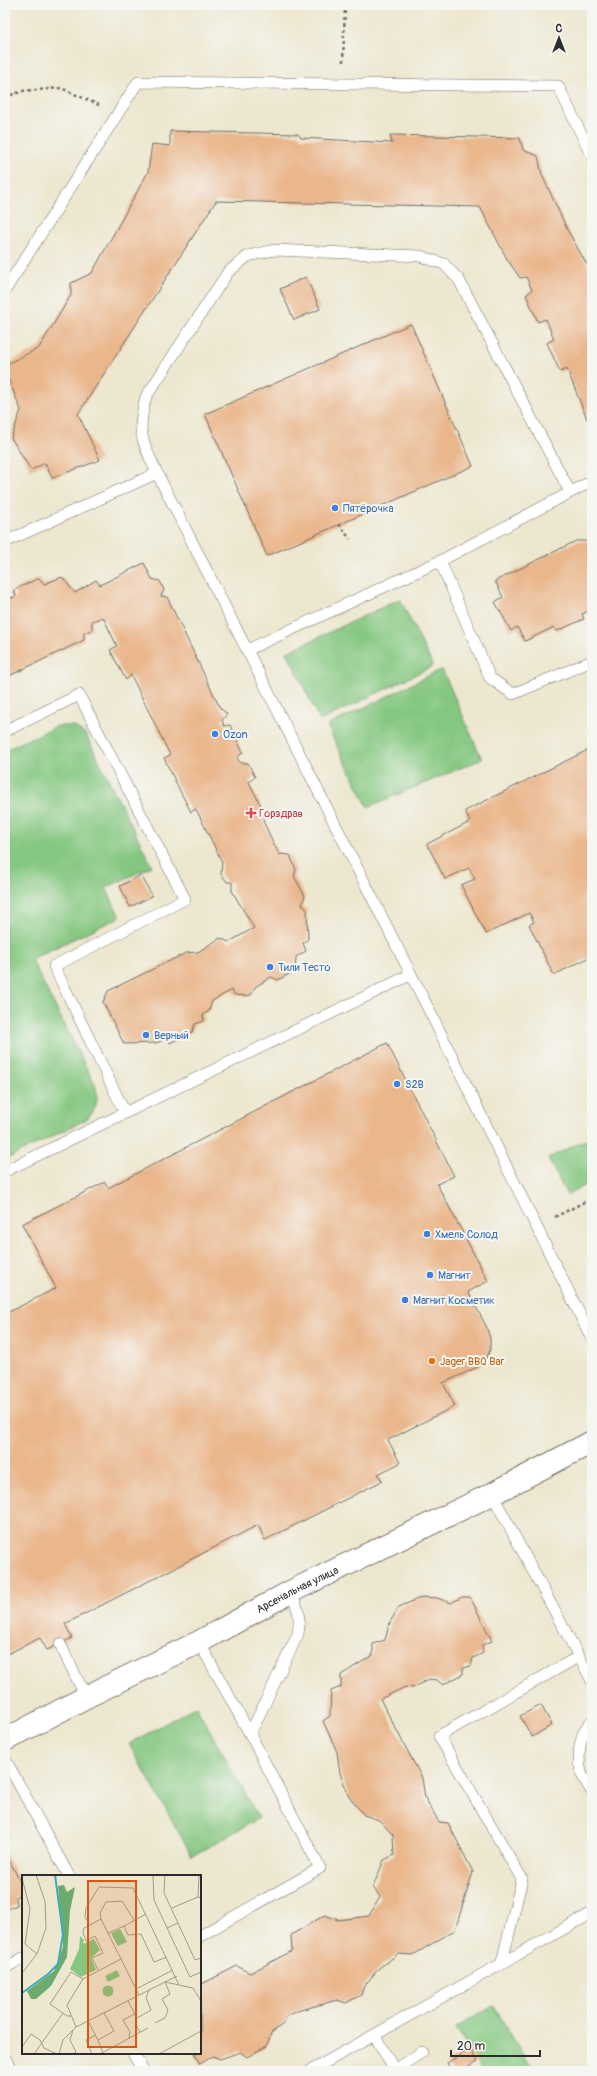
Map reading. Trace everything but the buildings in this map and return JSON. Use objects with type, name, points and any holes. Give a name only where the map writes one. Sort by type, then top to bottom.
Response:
[{"type":"street","name":"Арсенальная улица","points":[[5,1740],[86,1697],[199,1642],[290,1592],[492,1494],[592,1442]]},
{"type":"lane","points":[[5,290],[138,82],[558,86],[592,156]]},
{"type":"lane","points":[[570,492],[459,280],[444,264],[420,256],[274,250],[248,256],[228,272],[146,397],[140,417],[141,440],[156,473],[247,650],[592,1339]]},
{"type":"lane","points":[[5,542],[156,473]]},
{"type":"lane","points":[[247,650],[440,561],[592,481]]},
{"type":"lane","points":[[440,561],[490,678],[514,694],[592,661]]},
{"type":"lane","points":[[5,731],[79,695],[185,899],[54,966],[126,1113]]},
{"type":"lane","points":[[5,1171],[410,975]]},
{"type":"lane","points":[[492,1494],[592,1681]]},
{"type":"lane","points":[[250,1734],[298,1634],[300,1621],[299,1608],[290,1592]]},
{"type":"lane","points":[[199,1642],[250,1734],[320,1868],[201,1935]]},
{"type":"lane","points":[[60,1644],[86,1697]]},
{"type":"lane","points":[[502,1962],[522,1879],[439,1736],[578,1657]]},
{"type":"lane","points":[[592,1721],[587,1725],[579,1750],[582,1773],[592,1792]]},
{"type":"lane","points":[[5,1759],[68,1875]]},
{"type":"lane","points":[[310,2071],[375,2036],[502,1962],[592,1913]]},
{"type":"lane","points":[[5,1968],[22,1959]]},
{"type":"lane","points":[[375,2036],[395,2070],[422,2052]]},
{"type":"lane","points":[[133,2054],[143,2071]]},
{"type":"lane","points":[[5,2058],[12,2071]]},
{"type":"path","points":[[342,83],[345,5]]},
{"type":"path","points":[[5,97],[24,91],[62,88],[118,114]]},
{"type":"path","points":[[340,524],[350,539]]},
{"type":"path","points":[[536,1228],[592,1198]]},
{"type":"green space","points":[[400,599],[433,666],[320,721],[287,652]]},
{"type":"green space","points":[[442,669],[482,759],[368,807],[327,726]]},
{"type":"green space","points":[[57,726],[74,726],[86,735],[152,866],[106,888],[120,917],[31,959],[96,1087],[97,1100],[95,1108],[87,1119],[5,1160],[5,750]]},
{"type":"green space","points":[[592,1137],[592,1181],[567,1195],[548,1158]]},
{"type":"green space","points":[[196,1706],[259,1818],[192,1856],[129,1744]]},
{"type":"green space","points":[[493,2005],[533,2071],[482,2071],[456,2028]]},
{"type":"place","name":"Пятёрочка","points":[[335,508]]},
{"type":"place","name":"Ozon","points":[[215,734]]},
{"type":"place","name":"Горздрав","points":[[251,813]]},
{"type":"place","name":"Тили Тесто","points":[[270,967]]},
{"type":"place","name":"Верный","points":[[146,1035]]},
{"type":"place","name":"S2B","points":[[397,1084]]},
{"type":"place","name":"Хмель Солод","points":[[427,1234]]},
{"type":"place","name":"Магнит","points":[[430,1275]]},
{"type":"place","name":"Магнит Косметик","points":[[405,1300]]},
{"type":"place","name":"Jager BBQ Bar","points":[[432,1361]]}]
